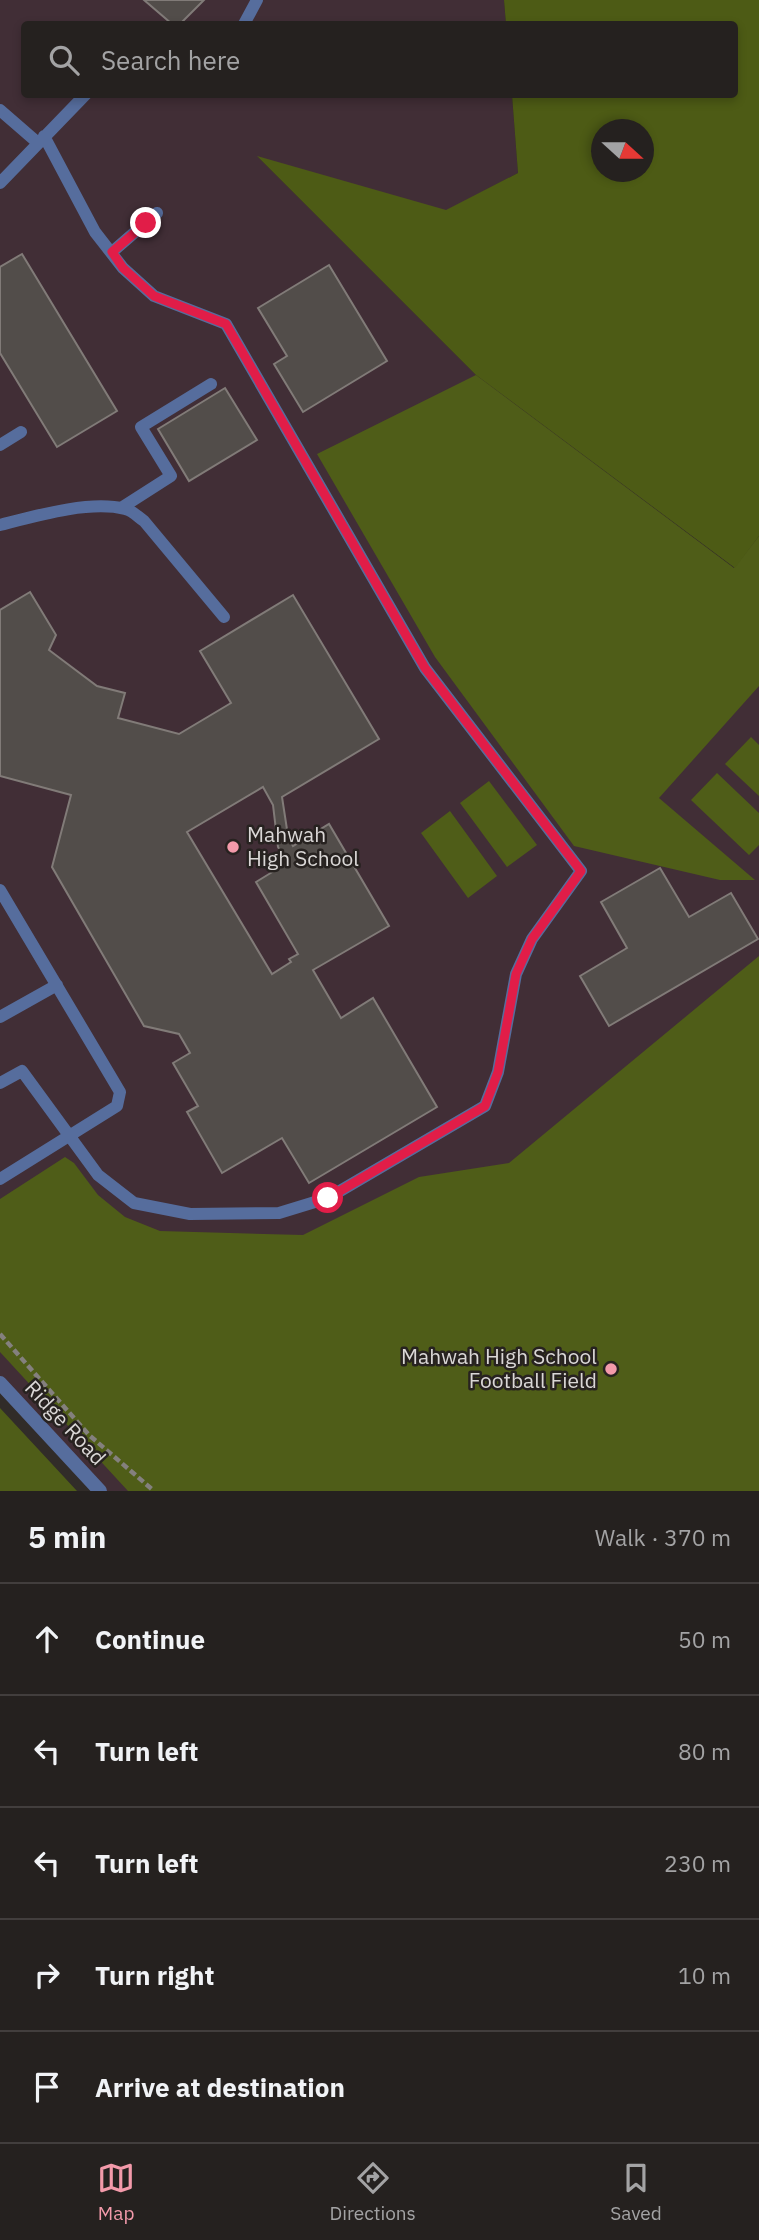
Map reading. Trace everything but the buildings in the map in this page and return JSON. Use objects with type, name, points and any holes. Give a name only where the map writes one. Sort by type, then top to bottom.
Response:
[{"type":"street","name":"Ridge Road","points":[[0,1383],[100,1491]]},
{"type":"lane","points":[[246,21],[257,0]]},
{"type":"lane","points":[[0,183],[82,98]]},
{"type":"lane","points":[[0,110],[41,140],[95,232],[123,268],[154,296],[226,324],[425,668],[581,871],[532,939],[516,974],[498,1072],[485,1106],[328,1198],[279,1213],[190,1214],[134,1203],[98,1175],[22,1071],[0,1083]]},
{"type":"lane","points":[[112,252],[157,213]]},
{"type":"lane","points":[[121,508],[171,476],[141,428],[211,384]]},
{"type":"lane","points":[[0,445],[21,432]]},
{"type":"lane","points":[[0,525],[79,508],[128,509],[144,521],[224,617]]},
{"type":"lane","points":[[0,890],[120,1092],[117,1106],[0,1180]]},
{"type":"lane","points":[[0,1017],[57,985]]},
{"type":"path","points":[[0,1334],[89,1435],[154,1491]]},
{"type":"shaded area","points":[[0,0],[504,0],[506,21],[21,21],[21,98],[512,98],[518,173],[446,211],[258,157],[476,375],[734,568],[759,536],[759,1491],[100,1491],[0,1383]]},
{"type":"green space","points":[[504,0],[759,0],[759,536],[735,568],[476,375],[257,156],[446,210],[518,173],[512,98],[738,98],[738,21],[506,21]]},
{"type":"green space","points":[[476,375],[734,568],[759,536],[759,686],[659,798],[755,880],[720,880],[574,846],[435,657],[317,454]]},
{"type":"green space","points":[[751,737],[759,745],[759,796],[725,764]]},
{"type":"green space","points":[[717,773],[759,813],[759,845],[749,855],[691,800]]},
{"type":"green space","points":[[489,781],[537,845],[507,867],[460,803]]},
{"type":"green space","points":[[450,811],[497,876],[468,898],[421,833]]},
{"type":"green space","points":[[759,956],[759,1491],[128,1491],[0,1352],[0,1199],[65,1157],[74,1163],[98,1195],[125,1217],[160,1231],[303,1235],[419,1177],[509,1163]]},
{"type":"green space","points":[[0,1408],[77,1491],[0,1491]]},
{"type":"place","name":"Mahwah High School","points":[[233,847]]},
{"type":"place","name":"Mahwah High School Football Field","points":[[611,1369]]},
{"type":"route","points":[[146,223],[112,252],[123,268],[154,296],[226,324],[425,668],[581,871],[532,939],[516,974],[498,1072],[485,1106],[328,1198]]}]
